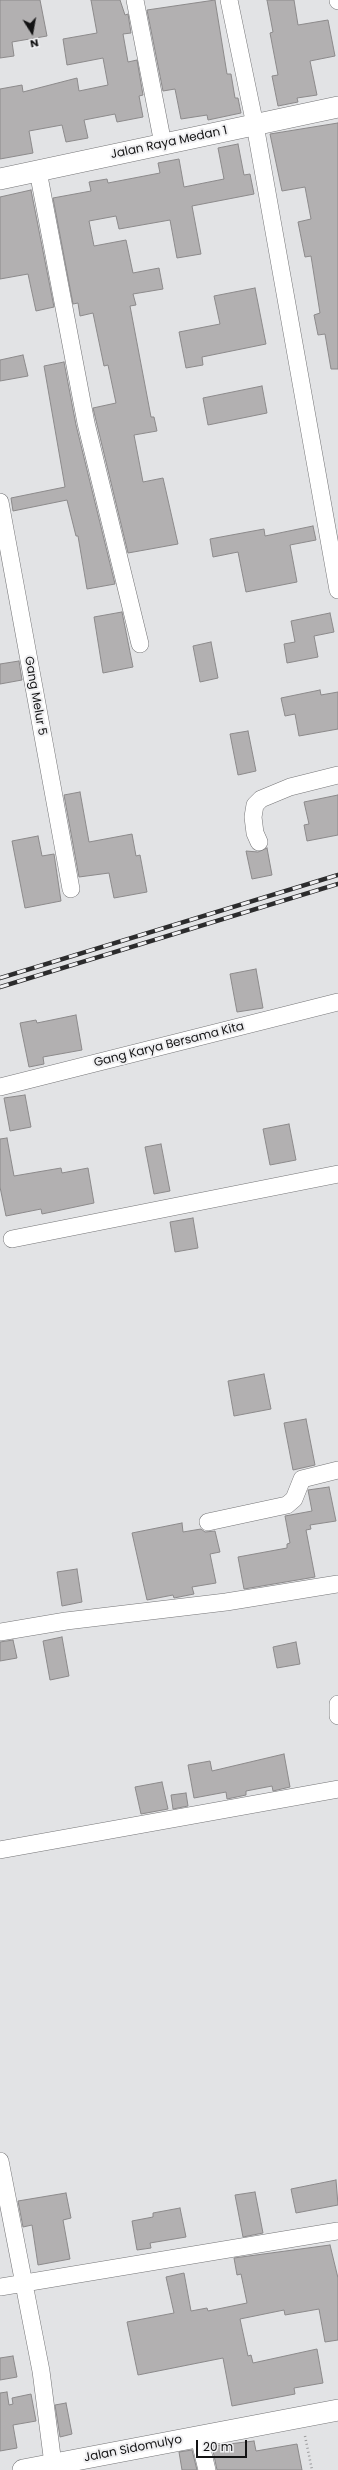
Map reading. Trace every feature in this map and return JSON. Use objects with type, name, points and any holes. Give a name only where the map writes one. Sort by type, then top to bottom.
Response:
[{"type":"street","points":[[135,0],[163,144]]},
{"type":"street","points":[[229,0],[255,125],[338,590]]},
{"type":"street","name":"Jalan Raya Medan 1","points":[[0,179],[338,107]]},
{"type":"street","points":[[38,171],[86,423],[140,644]]},
{"type":"street","name":"Gang Melur 5","points":[[0,502],[71,889]]},
{"type":"street","points":[[259,842],[255,833],[253,816],[255,805],[261,799],[282,789],[338,775]]},
{"type":"street","name":"Gang Karya Bersama Kita","points":[[0,1087],[338,1002]]},
{"type":"street","points":[[12,1239],[338,1174]]},
{"type":"street","points":[[208,1522],[276,1509],[287,1505],[294,1499],[302,1479],[338,1470]]},
{"type":"street","points":[[0,1632],[66,1621],[226,1602],[338,1584]]},
{"type":"street","points":[[338,1704],[338,1716]]},
{"type":"street","points":[[0,1850],[338,1789]]},
{"type":"street","points":[[0,2161],[2,2182],[25,2283],[41,2371],[53,2464]]},
{"type":"street","points":[[0,2287],[338,2231]]},
{"type":"street","name":"Jalan Sidomulyo","points":[[23,2470],[338,2410]]},
{"type":"street","points":[[199,2437],[207,2470]]},
{"type":"path","points":[[301,2417],[312,2470]]},
{"type":"building","points":[[0,0],[40,0],[47,36],[12,42],[14,56],[0,58]]},
{"type":"building","points":[[91,0],[120,0],[125,15],[128,14],[131,33],[123,34],[128,62],[137,60],[143,95],[139,96],[143,117],[117,122],[115,114],[84,120],[88,138],[66,142],[62,125],[29,131],[33,153],[0,159],[0,89],[22,85],[23,92],[77,78],[79,91],[108,85],[103,58],[67,65],[63,39],[97,33]]},
{"type":"building","points":[[215,0],[227,74],[231,74],[235,98],[238,98],[241,113],[208,120],[207,115],[181,119],[175,89],[163,91],[147,10]]},
{"type":"building","points":[[267,0],[294,0],[298,25],[328,20],[335,56],[310,61],[317,95],[297,98],[298,102],[278,106],[272,76],[278,75],[270,33],[273,32]]},
{"type":"building","points":[[338,123],[338,369],[331,369],[325,334],[318,335],[314,315],[320,313],[311,256],[305,257],[298,222],[311,219],[305,187],[282,191],[270,134]]},
{"type":"building","points":[[238,144],[244,175],[250,174],[254,194],[192,206],[201,254],[177,258],[170,220],[119,229],[116,216],[89,221],[94,246],[126,240],[133,273],[159,268],[163,289],[133,294],[136,305],[130,306],[151,417],[154,417],[157,431],[134,435],[143,482],[163,478],[178,544],[128,553],[93,408],[116,403],[108,365],[104,366],[93,313],[80,316],[78,303],[73,304],[53,198],[91,191],[89,182],[107,179],[108,183],[160,173],[158,163],[179,159],[184,187],[224,179],[218,148]]},
{"type":"building","points":[[31,190],[54,307],[36,311],[28,274],[0,279],[0,197]]},
{"type":"building","points":[[255,288],[266,344],[202,357],[203,365],[186,368],[179,332],[220,324],[214,296]]},
{"type":"building","points":[[23,355],[28,376],[0,381],[0,360]]},
{"type":"building","points":[[64,362],[76,425],[115,584],[87,589],[78,536],[76,536],[67,500],[13,511],[11,498],[65,487],[44,366]]},
{"type":"building","points":[[262,386],[267,413],[208,425],[203,398]]},
{"type":"building","points":[[313,526],[316,540],[290,545],[297,582],[246,592],[238,552],[213,557],[210,539],[264,529],[265,536]]},
{"type":"building","points":[[122,612],[133,667],[103,673],[94,617]]},
{"type":"building","points":[[330,613],[334,632],[314,636],[318,657],[287,663],[284,644],[295,642],[291,621]]},
{"type":"building","points":[[211,642],[218,678],[200,682],[193,646]]},
{"type":"building","points":[[19,661],[22,680],[0,684],[0,664]]},
{"type":"building","points":[[320,690],[321,695],[338,692],[338,729],[299,736],[295,714],[285,716],[281,698]]},
{"type":"building","points":[[248,731],[256,771],[238,775],[230,734]]},
{"type":"building","points":[[80,792],[89,842],[132,834],[136,856],[140,855],[147,892],[114,898],[109,873],[79,877],[64,795]]},
{"type":"building","points":[[338,795],[338,835],[307,841],[304,825],[309,824],[304,802]]},
{"type":"building","points":[[38,836],[42,856],[54,854],[61,901],[25,908],[12,841]]},
{"type":"building","points":[[267,848],[272,875],[252,879],[246,851],[258,852]]},
{"type":"building","points":[[256,969],[263,1008],[237,1012],[230,974]]},
{"type":"building","points":[[76,1015],[82,1050],[43,1057],[44,1064],[29,1067],[20,1023],[36,1020],[37,1023]]},
{"type":"building","points":[[25,1095],[31,1127],[10,1131],[4,1098]]},
{"type":"building","points":[[289,1124],[296,1160],[270,1165],[263,1129]]},
{"type":"building","points":[[7,1138],[14,1176],[61,1168],[62,1173],[88,1168],[94,1203],[42,1214],[41,1209],[6,1216],[0,1187],[0,1139]]},
{"type":"building","points":[[161,1144],[170,1191],[154,1194],[145,1147]]},
{"type":"building","points":[[193,1218],[198,1248],[175,1252],[170,1222]]},
{"type":"building","points":[[264,1374],[271,1409],[234,1416],[228,1381]]},
{"type":"building","points":[[306,1419],[315,1465],[293,1470],[284,1423]]},
{"type":"building","points":[[329,1487],[336,1521],[310,1525],[311,1529],[306,1530],[315,1577],[244,1589],[238,1557],[287,1548],[287,1544],[290,1543],[285,1516],[312,1511],[308,1490]]},
{"type":"building","points":[[182,1523],[183,1532],[201,1529],[205,1532],[215,1531],[220,1552],[210,1554],[216,1583],[192,1587],[194,1594],[174,1598],[173,1595],[147,1600],[132,1533]]},
{"type":"building","points":[[77,1569],[82,1602],[62,1606],[57,1572]]},
{"type":"building","points":[[62,1637],[69,1676],[50,1680],[43,1641]]},
{"type":"building","points":[[13,1640],[17,1658],[0,1661],[0,1642]]},
{"type":"building","points":[[296,1642],[300,1664],[277,1668],[273,1647]]},
{"type":"building","points":[[284,1754],[290,1787],[273,1791],[272,1786],[246,1791],[246,1795],[227,1799],[226,1792],[194,1798],[188,1765],[210,1761],[212,1771]]},
{"type":"building","points":[[162,1782],[168,1809],[141,1814],[135,1787]]},
{"type":"building","points":[[186,1793],[188,1806],[173,1809],[171,1795]]},
{"type":"building","points":[[336,2180],[338,2205],[296,2213],[291,2189]]},
{"type":"building","points":[[255,2192],[263,2233],[243,2237],[235,2195]]},
{"type":"building","points":[[66,2193],[71,2218],[63,2220],[70,2259],[38,2265],[32,2225],[23,2227],[18,2201]]},
{"type":"building","points":[[180,2208],[186,2237],[150,2243],[151,2248],[137,2250],[132,2221],[153,2217],[153,2213]]},
{"type":"building","points":[[330,2245],[338,2278],[338,2340],[325,2342],[319,2309],[285,2315],[284,2310],[240,2319],[248,2356],[251,2355],[253,2363],[317,2349],[323,2383],[294,2388],[295,2394],[232,2406],[223,2358],[138,2375],[127,2322],[174,2313],[166,2277],[184,2273],[191,2311],[207,2308],[208,2311],[247,2303],[241,2274],[237,2275],[234,2258]]},
{"type":"building","points":[[13,2356],[17,2377],[0,2380],[0,2358]]},
{"type":"building","points":[[7,2392],[9,2405],[13,2404],[12,2398],[31,2394],[36,2421],[13,2425],[17,2448],[0,2451],[0,2393]]},
{"type":"building","points":[[66,2403],[72,2434],[60,2437],[55,2405]]},
{"type":"building","points":[[254,2441],[256,2451],[297,2444],[302,2470],[217,2470],[212,2446]]},
{"type":"building","points":[[192,2450],[197,2470],[182,2470],[179,2452]]},
{"type":"railway","points":[[0,978],[338,875]]},
{"type":"railway","points":[[0,987],[338,884]]}]
